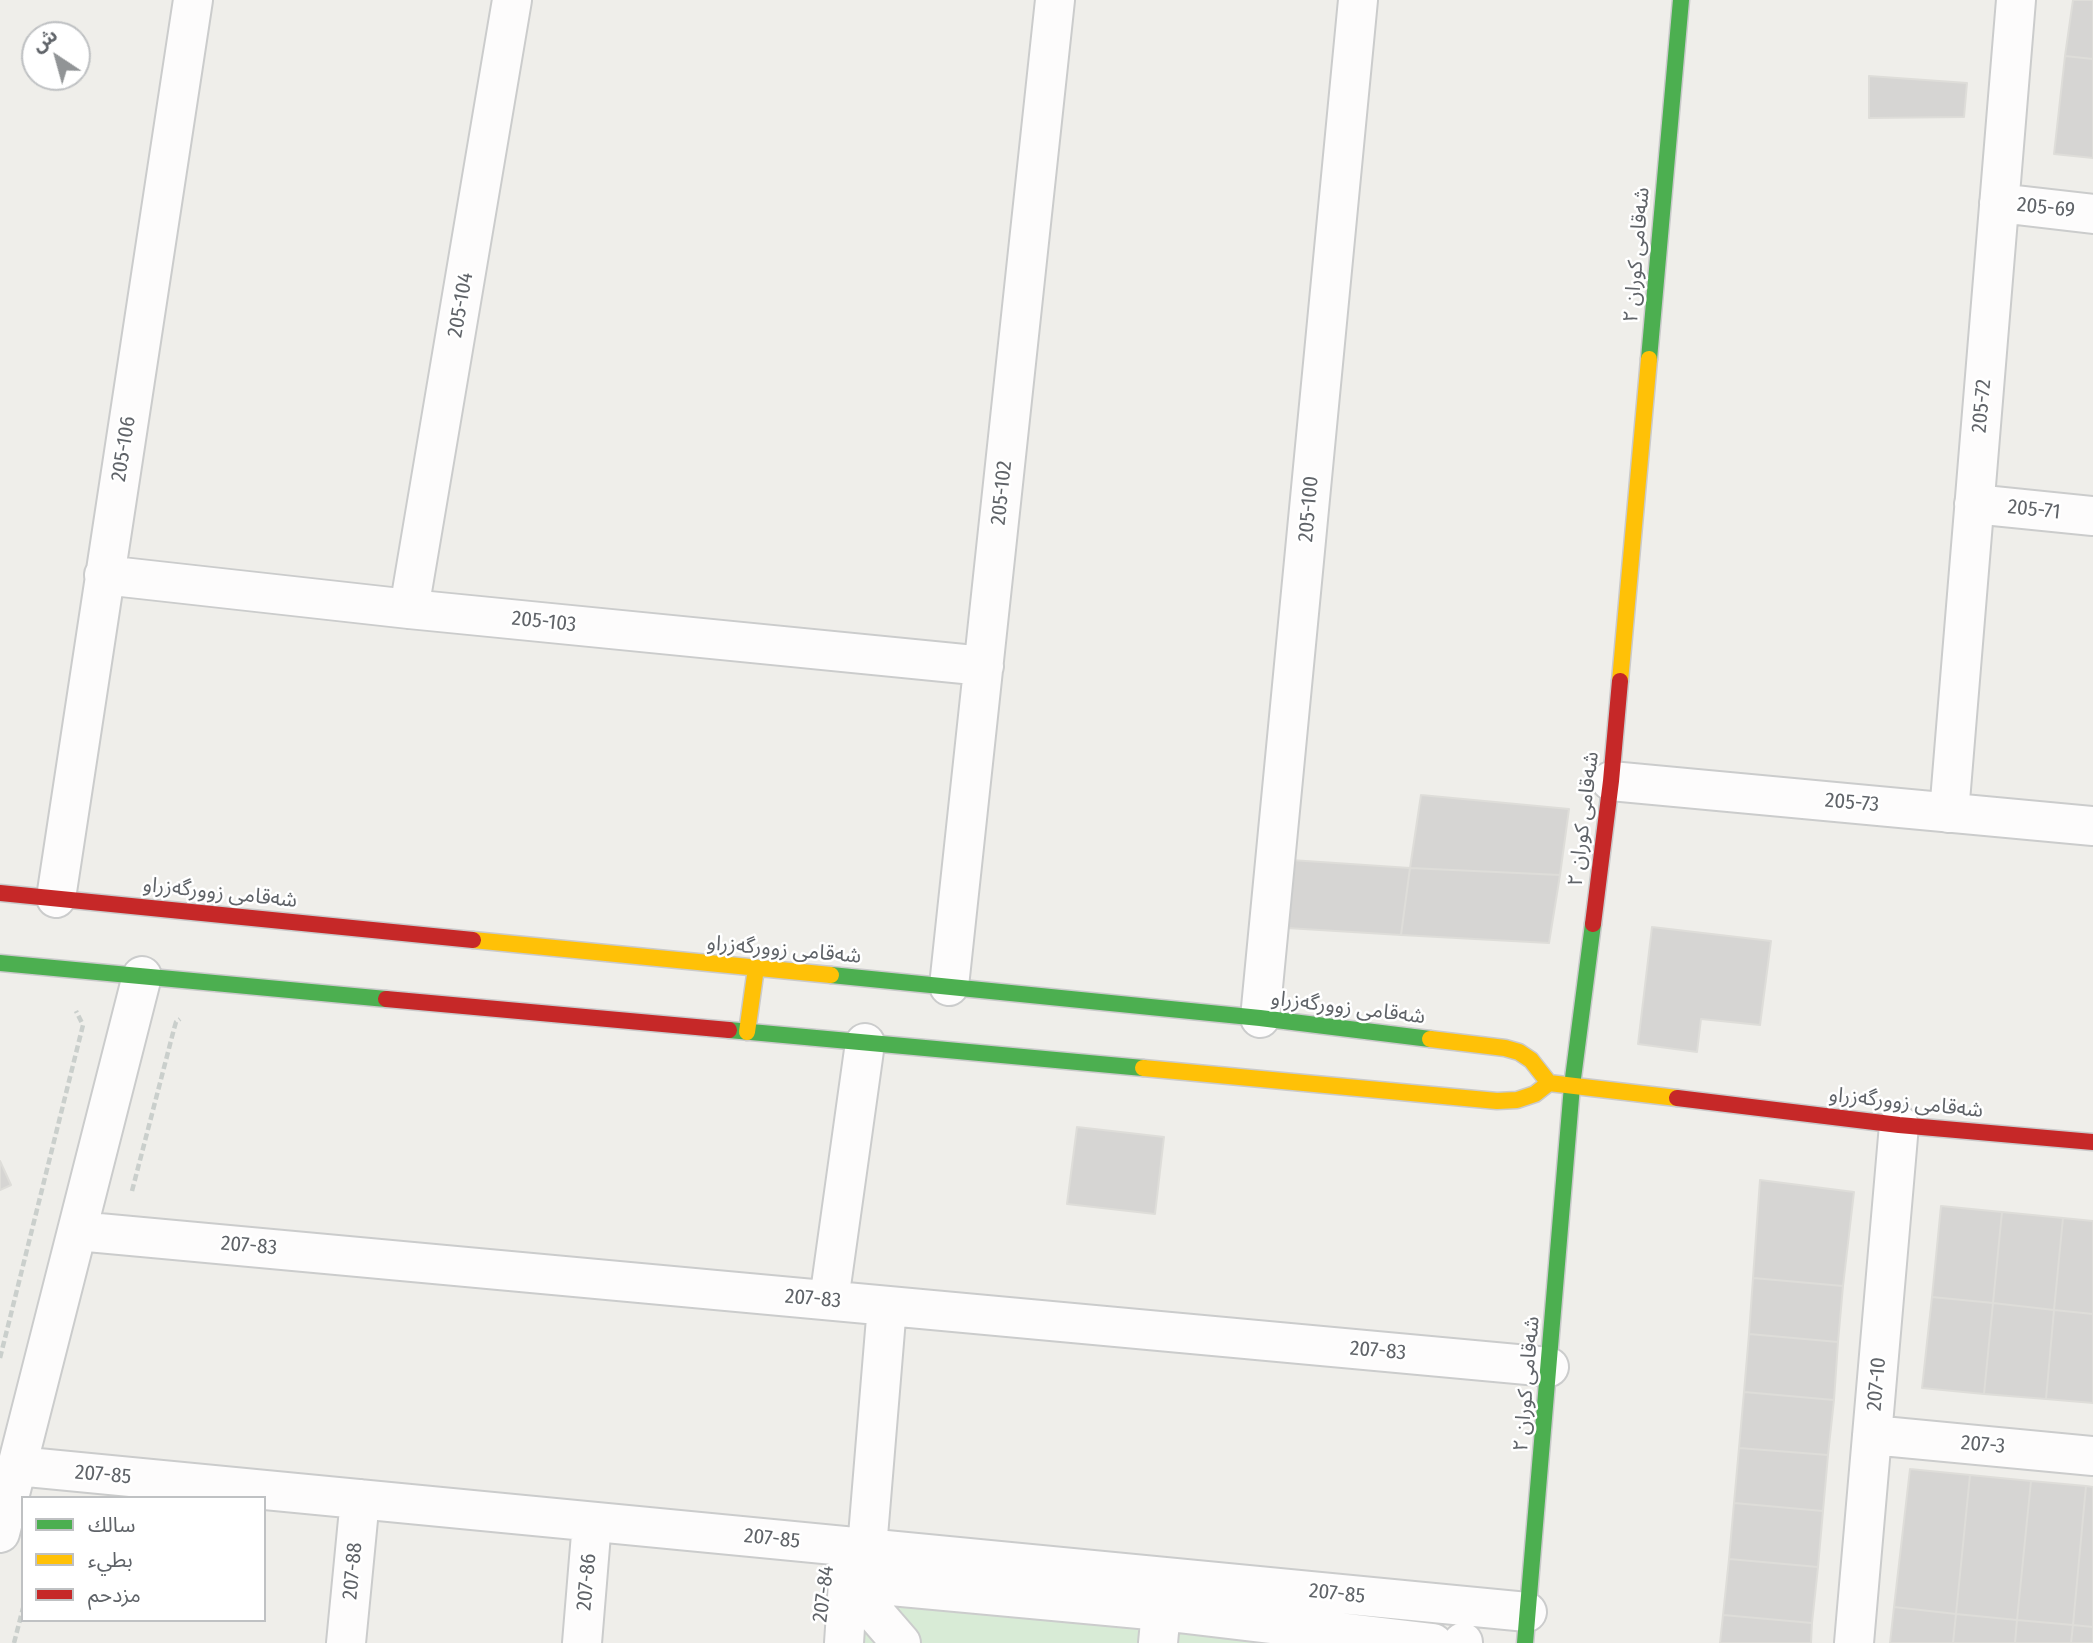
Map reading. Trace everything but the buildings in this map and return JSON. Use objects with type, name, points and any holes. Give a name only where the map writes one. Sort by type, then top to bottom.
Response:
[{"type":"main road","name":"شەقامی کوران ٢","points":[[1526,1628],[1572,1086],[1611,780],[1681,0]]},
{"type":"main road","name":"شەقامی زوورگەزراو","points":[[0,893],[1260,1018],[1505,1048],[1519,1052],[1531,1060],[1549,1083],[1899,1125],[2093,1142]]},
{"type":"main road","points":[[0,963],[1497,1101],[1517,1100],[1535,1094],[1549,1083]]},
{"type":"main road","points":[[747,1032],[756,968]]},
{"type":"street","name":"205-106","points":[[56,898],[192,0]]},
{"type":"street","name":"205-104","points":[[409,609],[512,0]]},
{"type":"street","name":"205-102","points":[[949,986],[1055,0]]},
{"type":"street","name":"205-100","points":[[1260,1018],[1358,0]]},
{"type":"street","name":"205-72","points":[[1949,813],[2016,0]]},
{"type":"street","name":"205-69","points":[[1999,203],[2093,214]]},
{"type":"street","name":"205-71","points":[[1975,504],[2093,516]]},
{"type":"street","name":"205-103","points":[[104,575],[409,609],[984,666]]},
{"type":"street","name":"205-73","points":[[1611,780],[2093,826]]},
{"type":"street","points":[[0,1533],[142,976]]},
{"type":"street","points":[[829,1300],[865,1043]]},
{"type":"street","name":"207-10","points":[[1854,1643],[1899,1125]]},
{"type":"street","name":"207-83","points":[[77,1231],[1549,1367]]},
{"type":"street","points":[[844,1643],[847,1563],[887,1306]]},
{"type":"street","name":"207-3","points":[[1872,1435],[2093,1456]]},
{"type":"street","name":"207-85","points":[[17,1466],[592,1522],[847,1563],[1526,1628]]},
{"type":"street","name":"207-88","points":[[346,1643],[360,1499]]},
{"type":"street","name":"207-86","points":[[582,1643],[592,1522]]},
{"type":"street","points":[[847,1563],[1159,1627],[1452,1643]]},
{"type":"street","points":[[847,1563],[901,1643]]},
{"type":"street","name":"207-84","points":[[818,1643],[847,1563]]},
{"type":"path","points":[[0,1358],[83,1025],[77,1012],[70,1009]]},
{"type":"path","points":[[14,1643],[21,1616]]},
{"type":"green space","points":[[843,1576],[1463,1643],[837,1643]]},
{"type":"traffic: fast","points":[[1649,359],[1681,0]]},
{"type":"traffic: fast","points":[[1525,1643],[1572,1086],[1593,924]]},
{"type":"traffic: fast","points":[[0,963],[386,999]]},
{"type":"traffic: fast","points":[[831,975],[1260,1018],[1430,1039]]},
{"type":"traffic: fast","points":[[729,1030],[1143,1068]]},
{"type":"traffic: slow","points":[[1620,681],[1649,359]]},
{"type":"traffic: slow","points":[[473,940],[831,975]]},
{"type":"traffic: slow","points":[[747,1032],[756,968]]},
{"type":"traffic: slow","points":[[1430,1039],[1519,1052],[1531,1060],[1549,1083]]},
{"type":"traffic: slow","points":[[1143,1068],[1497,1101],[1517,1100],[1535,1094],[1549,1083],[1677,1098]]},
{"type":"traffic: jam","points":[[1593,924],[1620,681]]},
{"type":"traffic: jam","points":[[0,893],[473,940]]},
{"type":"traffic: jam","points":[[386,999],[729,1030]]},
{"type":"traffic: jam","points":[[1677,1098],[1899,1125],[2093,1142]]}]
